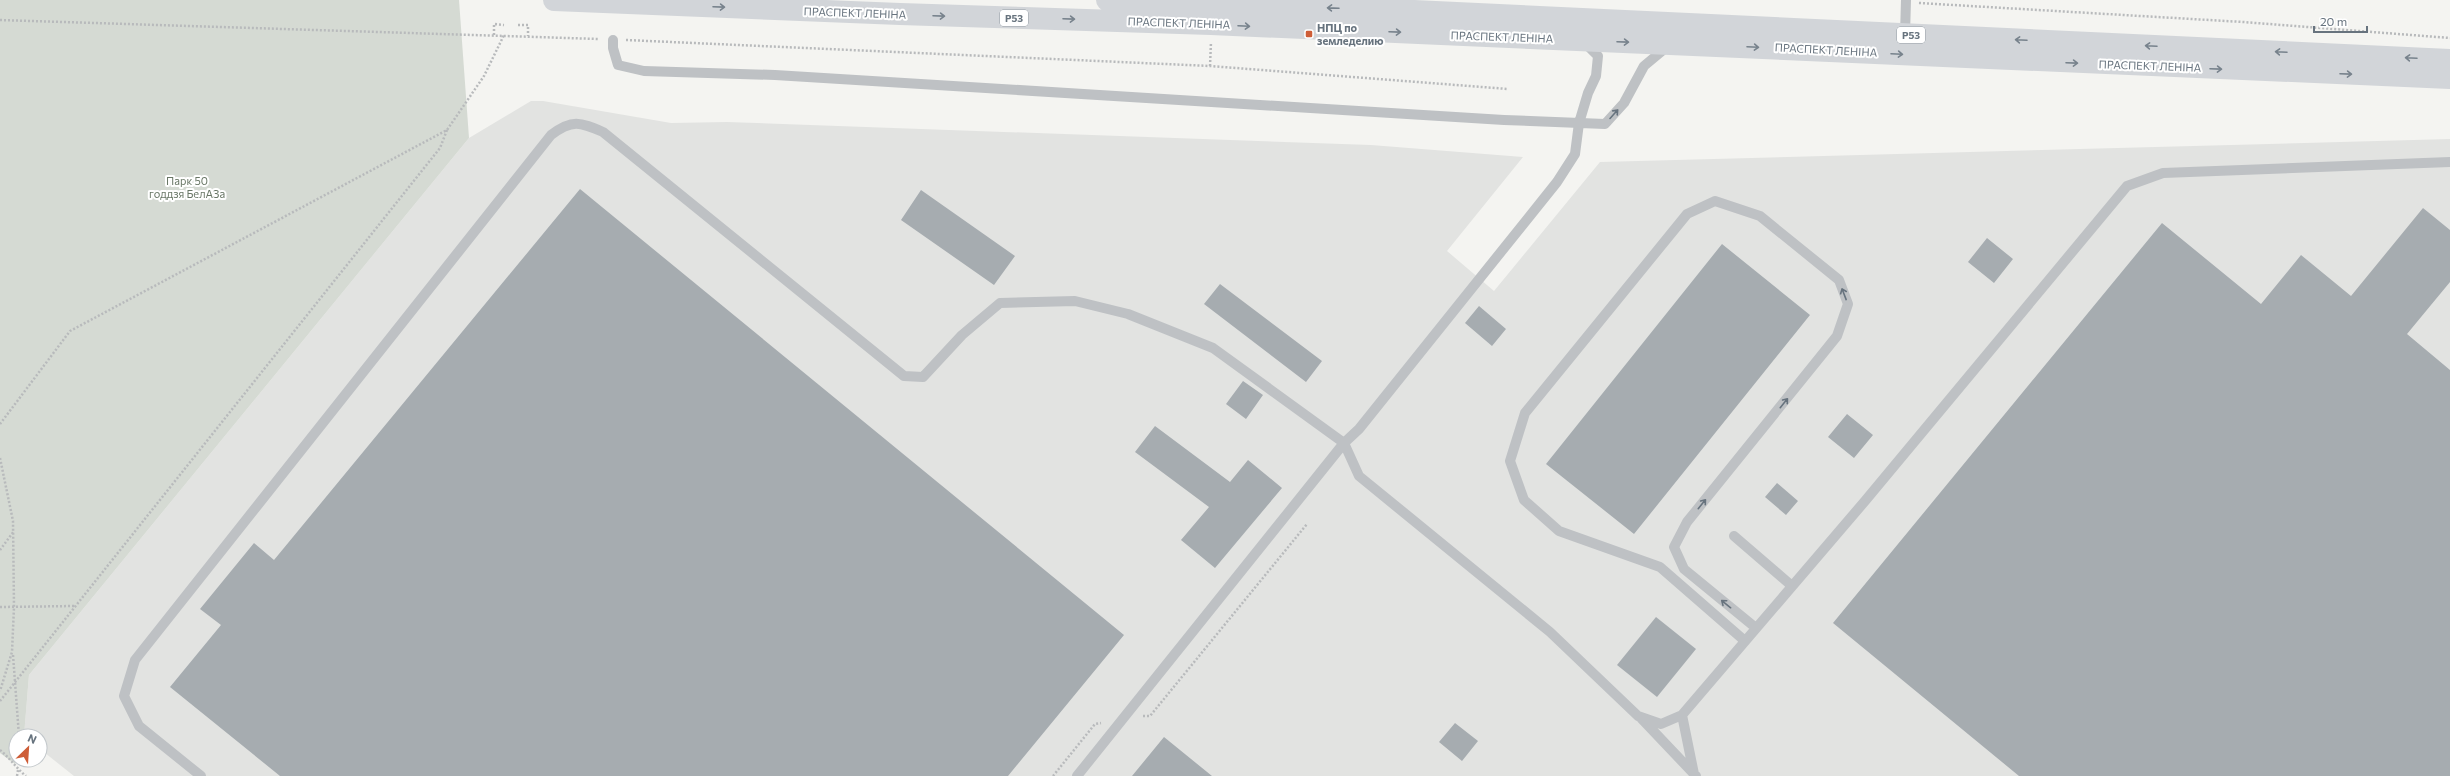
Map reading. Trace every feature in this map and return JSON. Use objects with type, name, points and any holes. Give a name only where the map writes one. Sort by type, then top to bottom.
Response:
[{"type":"main road","name":"ПРАСПЕКТ ЛЕНІНА","points":[[554,0],[900,14],[1211,24],[2450,78]]},
{"type":"main road","name":"ПРАСПЕКТ ЛЕНІНА","points":[[1107,0],[1380,10],[2450,60]]},
{"type":"lane","points":[[1905,35],[1906,1]]},
{"type":"lane","points":[[613,40],[618,65],[644,71],[775,75],[1605,124],[1624,103],[1644,66],[1672,43]]},
{"type":"lane","points":[[1077,776],[1344,443],[1359,429],[1480,281],[1557,182],[1575,154],[1579,123],[1588,93],[1596,76],[1598,56],[1583,40]]},
{"type":"lane","points":[[201,776],[139,726],[124,696],[135,660],[551,135],[564,125],[584,124],[603,132],[904,376],[923,377],[962,335],[1000,303],[1075,301],[1128,314],[1212,348],[1344,443],[1359,476],[1550,632],[1638,716],[1695,775]]},
{"type":"lane","points":[[1638,716],[1661,724],[1682,716],[2127,186],[2163,173],[2450,162]]},
{"type":"lane","points":[[1745,641],[1660,567],[1560,531],[1524,500],[1510,461],[1525,413],[1687,214],[1714,201],[1760,216],[1839,280],[1848,304],[1837,336],[1687,522],[1674,547],[1684,569],[1756,628]]},
{"type":"lane","points":[[1734,536],[1792,586]]},
{"type":"lane","points":[[1682,716],[1695,775]]},
{"type":"path","points":[[1906,1],[1947,6],[2243,22],[2450,38]]},
{"type":"path","points":[[0,20],[504,35],[1210,66],[1508,89]]},
{"type":"path","points":[[494,35],[494,24],[504,25]]},
{"type":"path","points":[[518,25],[528,25],[528,36]]},
{"type":"path","points":[[0,701],[440,148],[447,130],[484,76],[504,35]]},
{"type":"path","points":[[0,424],[70,331],[447,130]]},
{"type":"path","points":[[0,458],[14,531],[14,607],[12,652],[18,728]]},
{"type":"path","points":[[0,550],[14,531]]},
{"type":"path","points":[[0,608],[75,606]]},
{"type":"path","points":[[0,690],[12,652]]},
{"type":"path","points":[[0,750],[8,756]]},
{"type":"path","points":[[17,776],[18,770],[26,776]]},
{"type":"shaded area","points":[[531,101],[543,101],[671,123],[727,122],[1371,145],[1523,157],[1447,251],[1494,291],[1600,162],[2450,139],[2450,776],[74,776],[48,755],[48,728],[25,728],[29,675],[469,138]]},
{"type":"green space","name":"Парк 50 годдзя БелАЗа","points":[[0,0],[459,0],[469,138],[29,675],[25,728],[8,728],[8,759],[0,753]]},
{"type":"building","points":[[580,189],[1124,635],[1008,776],[280,776],[170,687],[221,625],[200,609],[254,543],[274,560]]},
{"type":"building","points":[[921,190],[1015,256],[994,285],[901,220]]},
{"type":"building","points":[[2423,208],[2450,230],[2450,282],[2407,334],[2450,370],[2450,776],[2019,776],[1833,623],[2162,223],[2261,304],[2301,255],[2351,296]]},
{"type":"building","points":[[1987,238],[2013,259],[1994,283],[1968,262]]},
{"type":"building","points":[[1722,244],[1810,315],[1634,534],[1546,464]]},
{"type":"building","points":[[1220,284],[1322,361],[1306,382],[1204,304]]},
{"type":"building","points":[[1479,306],[1506,329],[1492,346],[1465,323]]},
{"type":"building","points":[[1243,381],[1263,395],[1246,419],[1226,404]]},
{"type":"building","points":[[1847,414],[1873,435],[1854,458],[1828,437]]},
{"type":"building","points":[[1155,426],[1230,482],[1248,460],[1282,488],[1215,568],[1181,540],[1209,507],[1135,452]]},
{"type":"building","points":[[1777,483],[1798,501],[1786,515],[1765,497]]},
{"type":"building","points":[[1656,617],[1696,649],[1657,697],[1617,665]]},
{"type":"building","points":[[1455,723],[1478,741],[1462,761],[1439,742]]},
{"type":"building","points":[[1164,737],[1212,776],[1132,776]]},
{"type":"place","name":"НПЦ по земледелию","points":[[1309,34]]}]
